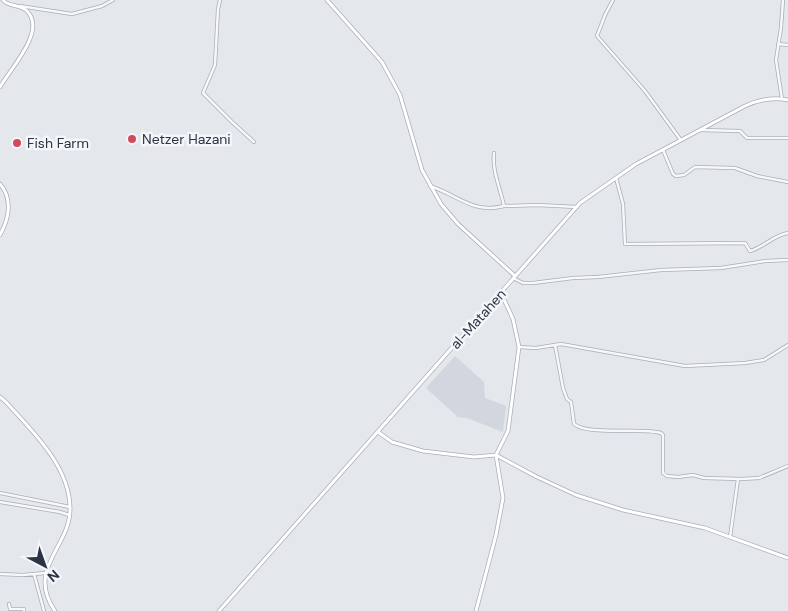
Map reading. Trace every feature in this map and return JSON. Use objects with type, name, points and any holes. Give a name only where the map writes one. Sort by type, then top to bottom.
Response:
[{"type":"street","points":[[2,2],[72,14],[102,6],[112,0]]},
{"type":"street","points":[[220,0],[215,65],[203,93],[254,142]]},
{"type":"street","points":[[327,0],[382,62],[400,95],[417,156],[441,204],[458,224],[514,277],[524,283],[661,270],[721,268],[788,260]]},
{"type":"street","points":[[613,0],[597,36],[645,91],[680,140]]},
{"type":"street","points":[[782,99],[776,67],[783,0]]},
{"type":"street","points":[[0,87],[22,55],[31,37],[31,19],[26,10],[19,6]]},
{"type":"street","points":[[778,44],[788,45]]},
{"type":"street","name":"al-Matahen","points":[[219,611],[577,207],[626,170],[751,103],[788,100]]},
{"type":"street","points":[[700,130],[740,131],[747,138],[788,138]]},
{"type":"street","points":[[663,150],[673,174],[676,176],[684,175],[695,167],[734,168],[757,176],[788,182]]},
{"type":"street","points":[[494,152],[494,169],[504,206]]},
{"type":"street","points":[[616,178],[623,204],[625,244],[745,243],[749,250],[752,251],[788,233]]},
{"type":"street","points":[[0,184],[7,197],[9,211],[5,226],[0,235]]},
{"type":"street","points":[[430,185],[445,190],[478,207],[493,208],[537,204],[577,207]]},
{"type":"street","points":[[476,611],[496,535],[503,498],[496,455],[508,431],[519,347],[513,319],[501,293]]},
{"type":"street","points":[[519,347],[536,348],[561,344],[685,366],[745,363],[764,360],[788,345]]},
{"type":"street","points":[[555,345],[563,388],[567,399],[571,402],[574,424],[578,427],[621,432],[658,432],[663,435],[663,472],[666,476],[693,475],[704,478],[759,478],[788,466]]},
{"type":"street","points":[[0,397],[6,401],[46,447],[66,487],[70,515],[45,573],[46,590],[55,611]]},
{"type":"street","points":[[378,432],[392,442],[424,451],[474,457],[496,455],[576,495],[623,510],[686,523],[788,558]]},
{"type":"street","points":[[730,537],[738,479]]},
{"type":"street","points":[[0,492],[70,507]]},
{"type":"street","points":[[0,502],[70,515]]},
{"type":"street","points":[[0,574],[45,573]]},
{"type":"street","points":[[34,574],[44,611]]},
{"type":"street","points":[[10,604],[10,609],[24,609],[24,611]]},
{"type":"shaded area","points":[[455,356],[484,382],[485,398],[506,406],[503,432],[467,418],[458,417],[426,388]]},
{"type":"place","name":"Netzer Hazani","points":[[132,139]]},
{"type":"place","name":"Fish Farm","points":[[17,143]]}]
